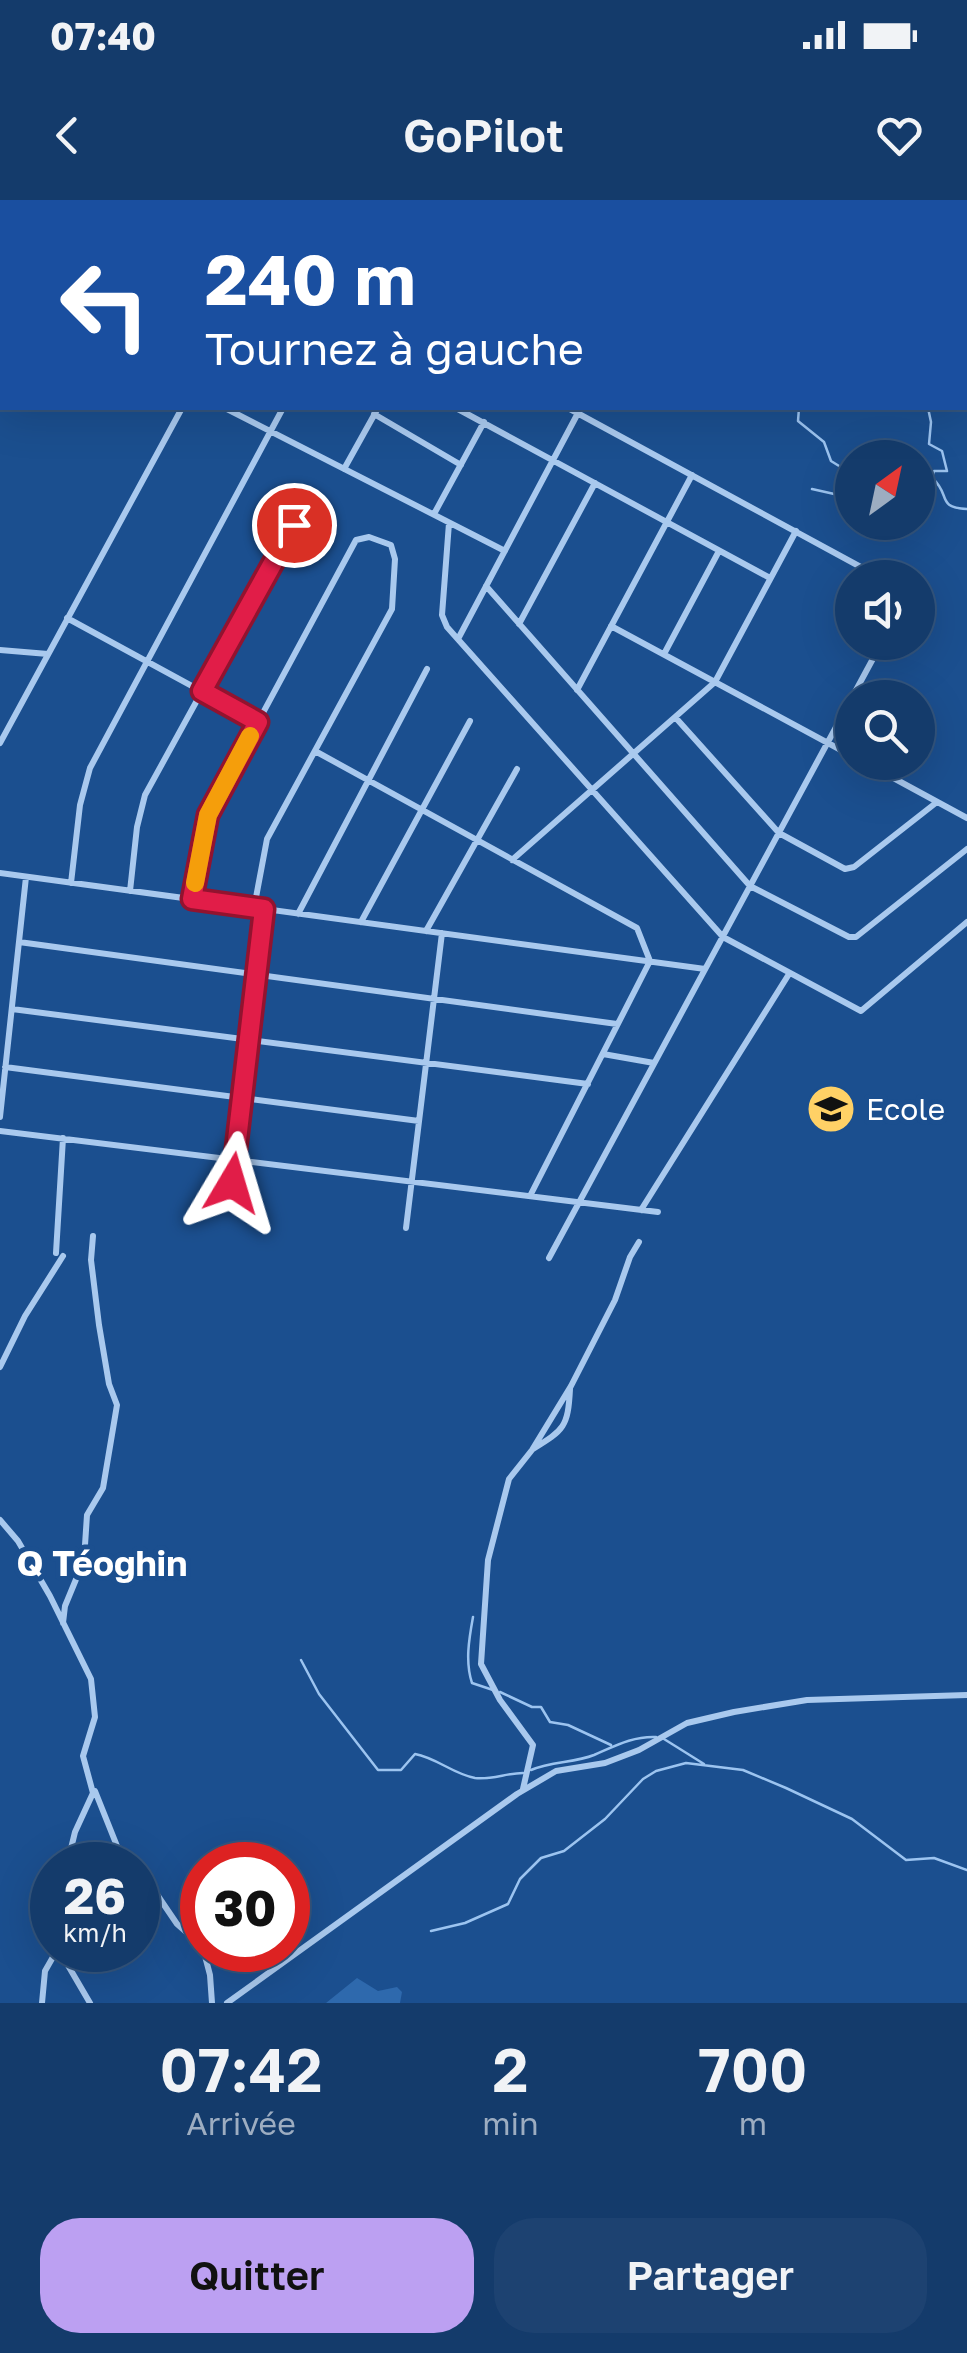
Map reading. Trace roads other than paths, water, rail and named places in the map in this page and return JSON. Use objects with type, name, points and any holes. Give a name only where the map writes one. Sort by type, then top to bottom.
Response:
[{"type":"street","points":[[0,742],[181,410]]},
{"type":"street","points":[[229,410],[505,551]]},
{"type":"street","points":[[70,883],[80,805],[90,768],[282,410]]},
{"type":"street","points":[[460,410],[770,578]]},
{"type":"street","points":[[572,410],[848,560]]},
{"type":"street","points":[[344,468],[376,411],[461,464]]},
{"type":"street","points":[[458,640],[578,413]]},
{"type":"street","points":[[434,514],[484,422]]},
{"type":"street","points":[[577,690],[692,475]]},
{"type":"street","points":[[520,624],[595,483]]},
{"type":"street","points":[[130,891],[137,826],[145,795],[312,491]]},
{"type":"street","points":[[449,522],[442,615],[447,627],[723,936],[861,1011],[967,922]]},
{"type":"street","points":[[512,860],[715,682],[796,531]]},
{"type":"street","points":[[192,899],[208,815],[356,540],[368,537],[391,545],[395,558],[392,608],[267,839],[254,908]]},
{"type":"street","points":[[664,654],[720,551]]},
{"type":"street","points":[[486,586],[750,886],[849,937],[856,937],[967,849]]},
{"type":"street","points":[[68,618],[258,722]]},
{"type":"street","points":[[612,626],[835,747]]},
{"type":"street","points":[[0,650],[48,654]]},
{"type":"street","points":[[548,1258],[872,660]]},
{"type":"street","points":[[298,914],[426,670]]},
{"type":"street","points":[[675,717],[778,833],[845,870],[938,802]]},
{"type":"street","points":[[361,922],[470,721]]},
{"type":"street","points":[[315,751],[637,928],[650,961],[530,1196]]},
{"type":"street","points":[[426,931],[517,769]]},
{"type":"street","points":[[897,780],[967,818]]},
{"type":"street","points":[[0,873],[705,969]]},
{"type":"street","points":[[0,1117],[26,877]]},
{"type":"street","points":[[229,1206],[264,909]]},
{"type":"street","points":[[406,1228],[442,933]]},
{"type":"street","points":[[19,942],[618,1024]]},
{"type":"street","points":[[641,1210],[789,974]]},
{"type":"street","points":[[12,1010],[588,1084]]},
{"type":"street","points":[[603,1054],[654,1063]]},
{"type":"street","points":[[6,1068],[419,1121]]},
{"type":"street","points":[[0,1130],[658,1212]]},
{"type":"street","points":[[0,1367],[60,1254],[63,1138]]},
{"type":"street","points":[[63,1623],[65,1606],[84,1560],[87,1514],[103,1488],[117,1405],[108,1384],[99,1325],[90,1260],[93,1236]]},
{"type":"street","points":[[523,1791],[534,1745],[487,1679],[481,1664],[488,1560],[509,1479],[532,1450],[570,1386],[640,1242]]},
{"type":"street","points":[[532,1450],[562,1431],[569,1411],[570,1386]]},
{"type":"street","points":[[0,1520],[18,1540],[91,1679],[96,1703],[94,1724],[83,1756],[117,1846],[138,1865],[177,1924],[205,1956],[212,2003]]},
{"type":"street","points":[[227,2003],[556,1771],[605,1763],[640,1750],[687,1723],[734,1712],[807,1700],[967,1695]]},
{"type":"street","points":[[72,1842],[92,1799],[93,1786]]},
{"type":"street","points":[[42,2003],[44,1972]]},
{"type":"street","points":[[71,1972],[90,2003]]},
{"type":"waterway","points":[[799,410],[798,421],[824,442],[835,463]]},
{"type":"waterway","points":[[928,410],[929,440]]},
{"type":"waterway","points":[[935,447],[942,451],[947,471],[935,471]]},
{"type":"waterway","points":[[935,481],[947,503],[967,509]]},
{"type":"waterway","points":[[812,489],[835,494]]},
{"type":"waterway","points":[[473,1617],[468,1659],[472,1683],[493,1690]]},
{"type":"waterway","points":[[301,1660],[319,1694],[378,1770],[401,1770],[415,1754],[475,1778],[523,1773]]},
{"type":"waterway","points":[[500,1692],[532,1707],[541,1707],[550,1722],[568,1725],[611,1745]]},
{"type":"waterway","points":[[531,1770],[586,1758],[632,1740],[656,1737]]},
{"type":"waterway","points":[[664,1739],[704,1764]]},
{"type":"waterway","points":[[431,1931],[465,1923],[508,1904],[520,1879],[541,1858],[564,1851],[605,1819],[643,1779],[686,1763],[743,1770],[852,1819],[906,1860],[934,1858],[967,1870]]},
{"type":"place","name":"Ecole","points":[[831,1109]]},
{"type":"district","name":"Q Téoghin","points":[[102,1563]]}]
